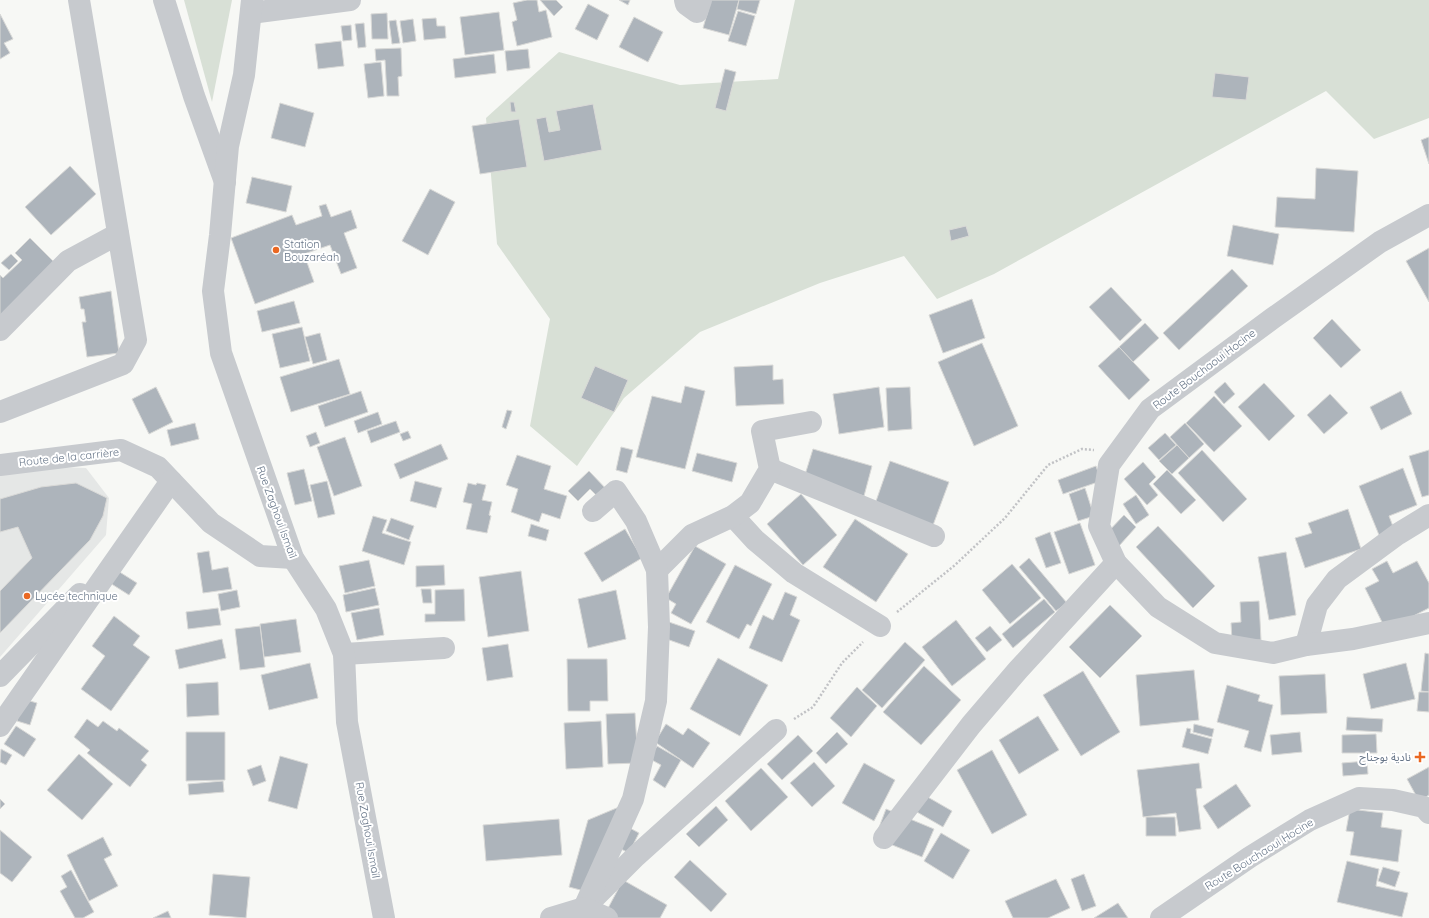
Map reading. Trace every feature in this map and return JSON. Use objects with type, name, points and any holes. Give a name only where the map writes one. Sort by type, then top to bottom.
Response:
[{"type":"street","points":[[0,412],[123,364],[136,340],[79,0]]},
{"type":"street","points":[[164,0],[194,96],[225,182]]},
{"type":"street","points":[[252,7],[350,0]]},
{"type":"street","points":[[685,0],[686,4],[697,12],[701,0]]},
{"type":"street","name":"Rue Zaghoui Ismaïl","points":[[252,7],[244,75],[228,146],[220,235],[213,291],[221,353],[292,558],[326,609],[344,654],[348,722],[384,918]]},
{"type":"street","name":"Route Bouchaoui Hocine","points":[[1429,215],[1380,242],[1273,318],[1150,409],[1109,466],[1099,526],[1116,563],[1158,607],[1215,643],[1273,653],[1306,645],[1353,639],[1429,623]]},
{"type":"street","points":[[0,330],[68,261],[118,234]]},
{"type":"street","points":[[657,570],[692,535],[733,516],[750,503],[770,469],[762,431],[811,422]]},
{"type":"street","name":"Route de la carrière","points":[[0,465],[121,450],[158,467],[212,523],[260,556],[292,558]]},
{"type":"street","points":[[770,469],[934,536]]},
{"type":"street","points":[[0,726],[171,481]]},
{"type":"street","points":[[584,908],[634,800],[656,701],[659,627],[657,570],[636,521],[616,491],[593,511]]},
{"type":"street","points":[[1306,645],[1317,605],[1337,579],[1398,534],[1429,515]]},
{"type":"street","points":[[733,516],[755,540],[794,573],[880,626]]},
{"type":"street","points":[[0,676],[128,544]]},
{"type":"street","points":[[884,838],[971,725],[1018,670],[1116,563]]},
{"type":"street","points":[[344,654],[444,648]]},
{"type":"street","points":[[0,682],[38,672]]},
{"type":"street","points":[[551,918],[584,908],[636,856],[776,730]]},
{"type":"street","name":"Route Bouchaoui Hocine","points":[[1161,918],[1250,857],[1310,820],[1359,798],[1393,800],[1424,807],[1429,813]]},
{"type":"street","points":[[584,908],[607,918]]},
{"type":"path","points":[[776,730],[813,707],[842,663],[880,626],[955,565],[1005,518],[1048,465],[1082,449],[1120,451]]},
{"type":"shaded area","points":[[184,0],[232,0],[212,102]]},
{"type":"shaded area","points":[[795,0],[1429,0],[1429,118],[1374,139],[1326,91],[994,274],[937,299],[904,256],[820,283],[700,332],[624,398],[577,466],[530,426],[550,319],[497,244],[486,118],[559,52],[680,85],[778,79]]},
{"type":"shaded area","name":"Lycée technique","points":[[0,466],[86,468],[109,498],[106,535],[0,657]]},
{"type":"building","points":[[527,0],[537,0],[539,12],[546,10],[552,37],[517,46],[512,22],[517,20],[513,3]]},
{"type":"building","points":[[540,0],[556,0],[563,7],[554,16]]},
{"type":"building","points":[[619,0],[630,0],[628,5]]},
{"type":"building","points":[[711,0],[739,0],[729,35],[703,28]]},
{"type":"building","points":[[739,0],[760,0],[756,14],[737,9]]},
{"type":"building","points":[[588,4],[609,15],[597,40],[575,29]]},
{"type":"building","points":[[738,11],[755,16],[746,46],[728,41]]},
{"type":"building","points":[[499,12],[504,50],[465,55],[460,17]]},
{"type":"building","points":[[387,13],[388,39],[372,39],[371,14]]},
{"type":"building","points":[[0,14],[13,39],[4,43],[10,53],[0,59]]},
{"type":"building","points":[[634,17],[663,32],[648,62],[619,47]]},
{"type":"building","points":[[436,18],[437,26],[445,26],[446,38],[424,40],[422,19]]},
{"type":"building","points":[[413,19],[416,41],[403,43],[400,21]]},
{"type":"building","points":[[396,20],[400,43],[392,44],[389,21]]},
{"type":"building","points":[[364,23],[366,47],[358,48],[355,24]]},
{"type":"building","points":[[351,25],[352,40],[343,41],[341,26]]},
{"type":"building","points":[[341,41],[344,66],[318,69],[315,44]]},
{"type":"building","points":[[401,48],[402,76],[398,77],[399,96],[387,96],[385,60],[376,61],[375,49]]},
{"type":"building","points":[[528,49],[530,68],[507,71],[505,51]]},
{"type":"building","points":[[494,54],[496,73],[455,78],[453,59]]},
{"type":"building","points":[[381,62],[384,96],[368,98],[364,64]]},
{"type":"building","points":[[725,69],[736,72],[726,111],[715,108]]},
{"type":"building","points":[[1215,73],[1249,77],[1246,100],[1212,97]]},
{"type":"building","points":[[510,102],[514,102],[516,112],[511,112]]},
{"type":"building","points":[[280,103],[314,113],[305,147],[271,138]]},
{"type":"building","points":[[593,104],[602,150],[544,161],[536,119],[546,117],[549,132],[560,130],[556,111]]},
{"type":"building","points":[[519,119],[527,167],[480,174],[472,126]]},
{"type":"building","points":[[1429,137],[1429,164],[1421,140]]},
{"type":"building","points":[[70,166],[96,194],[51,235],[25,207]]},
{"type":"building","points":[[1316,168],[1358,171],[1354,232],[1275,227],[1277,197],[1315,199]]},
{"type":"building","points":[[252,177],[292,186],[286,212],[246,203]]},
{"type":"building","points":[[430,189],[455,202],[428,255],[402,241]]},
{"type":"building","name":"Station Bouzaréah","points":[[326,204],[331,217],[351,210],[357,228],[344,233],[357,268],[341,274],[330,245],[304,254],[314,282],[255,304],[231,238],[292,215],[296,225],[322,216],[319,206]]},
{"type":"building","points":[[1233,225],[1279,234],[1273,265],[1227,256]]},
{"type":"building","points":[[966,226],[969,236],[951,241],[949,230]]},
{"type":"building","points":[[30,238],[56,264],[0,316],[0,275],[3,278],[22,260],[15,253]]},
{"type":"building","points":[[1429,248],[1429,302],[1406,261]]},
{"type":"building","points":[[11,254],[18,261],[9,270],[1,263]]},
{"type":"building","points":[[1232,269],[1248,286],[1179,350],[1163,333]]},
{"type":"building","points":[[1111,287],[1142,320],[1120,341],[1089,307]]},
{"type":"building","points":[[111,291],[119,353],[87,357],[82,322],[86,322],[84,309],[81,309],[79,297]]},
{"type":"building","points":[[972,299],[985,338],[943,353],[929,315]]},
{"type":"building","points":[[294,301],[300,323],[262,332],[257,311]]},
{"type":"building","points":[[1332,319],[1361,350],[1341,368],[1313,338]]},
{"type":"building","points":[[1145,323],[1159,338],[1133,362],[1119,347]]},
{"type":"building","points":[[302,327],[310,361],[280,368],[272,334]]},
{"type":"building","points":[[320,333],[327,360],[313,364],[305,337]]},
{"type":"building","points":[[982,343],[1018,426],[974,446],[938,362]]},
{"type":"building","points":[[1119,347],[1150,380],[1129,400],[1098,366]]},
{"type":"building","points":[[339,359],[350,394],[291,412],[280,377]]},
{"type":"building","points":[[773,365],[773,380],[783,379],[784,404],[736,406],[734,367]]},
{"type":"building","points":[[595,366],[628,380],[614,412],[581,398]]},
{"type":"building","points":[[1225,382],[1235,394],[1224,404],[1214,392]]},
{"type":"building","points":[[1264,383],[1295,416],[1269,441],[1238,407]]},
{"type":"building","points":[[685,386],[705,391],[685,469],[636,457],[652,396],[681,403]]},
{"type":"building","points":[[156,387],[173,422],[149,434],[132,399]]},
{"type":"building","points":[[879,387],[884,427],[839,434],[833,394]]},
{"type":"building","points":[[910,387],[912,429],[888,431],[886,388]]},
{"type":"building","points":[[361,391],[368,412],[325,427],[318,406]]},
{"type":"building","points":[[1401,391],[1412,414],[1381,430],[1370,407]]},
{"type":"building","points":[[1330,394],[1348,413],[1324,434],[1307,415]]},
{"type":"building","points":[[1214,396],[1242,426],[1214,452],[1186,423]]},
{"type":"building","points":[[507,410],[512,411],[506,429],[502,427]]},
{"type":"building","points":[[378,412],[382,424],[358,433],[354,421]]},
{"type":"building","points":[[396,421],[400,432],[371,443],[367,431]]},
{"type":"building","points":[[195,423],[199,439],[171,446],[167,430]]},
{"type":"building","points":[[1185,423],[1204,444],[1189,458],[1170,437]]},
{"type":"building","points":[[408,431],[411,438],[403,441],[400,434]]},
{"type":"building","points":[[316,432],[320,443],[310,447],[306,436]]},
{"type":"building","points":[[1165,433],[1176,445],[1159,460],[1148,448]]},
{"type":"building","points":[[345,437],[362,486],[334,496],[317,447]]},
{"type":"building","points":[[441,444],[448,459],[400,479],[394,464]]},
{"type":"building","points":[[1177,445],[1189,458],[1172,474],[1159,461]]},
{"type":"building","points":[[621,447],[633,450],[627,473],[616,470]]},
{"type":"building","points":[[813,449],[872,466],[864,496],[804,478]]},
{"type":"building","points":[[1202,450],[1247,499],[1223,522],[1178,473]]},
{"type":"building","points":[[1429,450],[1429,495],[1422,497],[1409,456]]},
{"type":"building","points":[[697,453],[737,463],[732,482],[692,471]]},
{"type":"building","points":[[517,455],[551,466],[544,489],[567,496],[560,519],[542,513],[539,522],[511,512],[518,489],[506,485]]},
{"type":"building","points":[[890,461],[949,482],[932,528],[874,507]]},
{"type":"building","points":[[1143,462],[1156,477],[1149,484],[1158,495],[1147,505],[1124,479]]},
{"type":"building","points":[[1096,466],[1101,481],[1063,494],[1058,480]]},
{"type":"building","points":[[1403,468],[1417,505],[1389,516],[1394,529],[1379,535],[1359,486]]},
{"type":"building","points":[[304,469],[312,501],[295,505],[287,473]]},
{"type":"building","points":[[1167,470],[1196,500],[1181,514],[1153,484]]},
{"type":"building","points":[[589,471],[609,492],[601,500],[590,489],[578,501],[568,491]]},
{"type":"building","points":[[327,481],[335,514],[318,518],[310,485]]},
{"type":"building","points":[[415,481],[442,488],[436,508],[410,501]]},
{"type":"building","points":[[76,483],[107,498],[103,516],[90,540],[0,633],[0,591],[32,558],[18,527],[0,532],[0,499],[41,487]]},
{"type":"building","points":[[468,483],[486,485],[482,500],[492,502],[489,515],[491,516],[487,533],[466,529],[472,504],[463,502]]},
{"type":"building","points":[[1085,488],[1094,516],[1078,521],[1069,494]]},
{"type":"building","points":[[801,494],[837,535],[803,565],[767,524]]},
{"type":"building","points":[[1136,495],[1149,515],[1136,524],[1123,504]]},
{"type":"building","points":[[1348,509],[1361,549],[1305,568],[1295,538],[1312,533],[1308,523]]},
{"type":"building","points":[[1124,515],[1136,527],[1119,546],[1106,534]]},
{"type":"building","points":[[373,516],[387,520],[382,533],[411,542],[404,565],[362,551]]},
{"type":"building","points":[[391,518],[414,526],[409,540],[386,531]]},
{"type":"building","points":[[855,519],[908,554],[876,602],[823,567]]},
{"type":"building","points":[[1080,523],[1095,565],[1069,574],[1054,532]]},
{"type":"building","points":[[531,524],[549,530],[546,541],[528,536]]},
{"type":"building","points":[[1158,526],[1215,586],[1193,608],[1136,547]]},
{"type":"building","points":[[625,529],[642,558],[602,582],[584,553]]},
{"type":"building","points":[[1050,532],[1061,563],[1046,568],[1035,538]]},
{"type":"building","points":[[695,546],[726,564],[691,624],[671,613],[676,604],[666,598]]},
{"type":"building","points":[[209,551],[212,570],[228,567],[232,589],[203,593],[197,553]]},
{"type":"building","points":[[1286,552],[1296,615],[1269,620],[1258,557]]},
{"type":"building","points":[[1029,558],[1067,603],[1056,611],[1019,567]]},
{"type":"building","points":[[369,560],[375,586],[345,593],[339,566]]},
{"type":"building","points":[[1387,561],[1393,573],[1417,561],[1429,583],[1429,608],[1386,630],[1365,588],[1379,581],[1372,569]]},
{"type":"building","points":[[1012,564],[1041,598],[1010,624],[982,590]]},
{"type":"building","points":[[444,565],[445,585],[416,587],[416,566]]},
{"type":"building","points":[[735,565],[772,584],[751,626],[747,624],[739,639],[706,622]]},
{"type":"building","points":[[118,571],[137,583],[129,595],[110,583]]},
{"type":"building","points":[[521,571],[529,631],[488,637],[479,577]]},
{"type":"building","points":[[375,588],[379,605],[346,612],[343,595]]},
{"type":"building","points":[[421,589],[431,589],[432,603],[423,603]]},
{"type":"building","points":[[464,589],[465,621],[425,622],[425,614],[435,614],[435,590]]},
{"type":"building","points":[[237,590],[240,607],[221,611],[218,594]]},
{"type":"building","points":[[616,590],[626,639],[588,648],[578,599]]},
{"type":"building","points":[[785,592],[797,597],[790,615],[800,620],[782,662],[749,648],[763,615],[773,620]]},
{"type":"building","points":[[1044,599],[1055,612],[1013,648],[1002,634]]},
{"type":"building","points":[[1259,601],[1261,640],[1232,641],[1231,623],[1241,622],[1240,602]]},
{"type":"building","points":[[1110,605],[1142,636],[1100,678],[1069,647]]},
{"type":"building","points":[[218,608],[221,625],[188,629],[186,612]]},
{"type":"building","points":[[379,608],[384,635],[357,640],[351,613]]},
{"type":"building","points":[[114,616],[140,636],[133,645],[150,657],[111,711],[81,689],[105,656],[92,646]]},
{"type":"building","points":[[296,619],[301,652],[264,657],[260,624]]},
{"type":"building","points":[[956,620],[986,659],[952,686],[922,647]]},
{"type":"building","points":[[666,621],[695,631],[689,647],[661,637]]},
{"type":"building","points":[[260,626],[265,667],[240,670],[235,629]]},
{"type":"building","points":[[990,626],[1002,640],[987,652],[975,638]]},
{"type":"building","points":[[222,639],[226,658],[179,669],[175,650]]},
{"type":"building","points":[[905,642],[925,660],[882,708],[862,690]]},
{"type":"building","points":[[508,644],[513,677],[487,681],[482,648]]},
{"type":"building","points":[[1425,653],[1429,654],[1429,692],[1421,691]]},
{"type":"building","points":[[718,658],[768,685],[740,736],[690,709]]},
{"type":"building","points":[[567,659],[607,659],[608,701],[590,701],[590,711],[568,711]]},
{"type":"building","points":[[310,663],[318,698],[269,710],[261,675]]},
{"type":"building","points":[[1406,663],[1415,699],[1371,709],[1363,674]]},
{"type":"building","points":[[924,666],[961,700],[921,745],[883,712]]},
{"type":"building","points":[[1194,670],[1199,720],[1140,726],[1136,675]]},
{"type":"building","points":[[1083,671],[1120,732],[1081,756],[1043,695]]},
{"type":"building","points":[[1325,674],[1327,713],[1281,715],[1279,676]]},
{"type":"building","points":[[218,682],[219,715],[187,717],[186,684]]},
{"type":"building","points":[[1227,685],[1260,695],[1258,701],[1273,705],[1261,752],[1244,747],[1249,731],[1217,722]]},
{"type":"building","points":[[857,687],[877,706],[851,737],[830,718]]},
{"type":"building","points":[[1419,692],[1429,692],[1429,712],[1417,711]]},
{"type":"building","points":[[23,699],[37,703],[30,725],[17,721]]},
{"type":"building","points":[[635,713],[638,763],[608,764],[606,714]]},
{"type":"building","points":[[1038,716],[1059,750],[1019,774],[999,740]]},
{"type":"building","points":[[1347,717],[1383,719],[1382,732],[1346,730]]},
{"type":"building","points":[[87,719],[98,727],[103,721],[117,731],[119,728],[149,751],[141,760],[147,765],[130,787],[87,753],[90,750],[74,737]]},
{"type":"building","points":[[601,721],[603,767],[566,769],[564,723]]},
{"type":"building","points":[[666,724],[683,735],[688,728],[710,743],[693,768],[655,742]]},
{"type":"building","points":[[1194,724],[1214,729],[1212,737],[1193,732]]},
{"type":"building","points":[[16,726],[36,739],[24,757],[4,744]]},
{"type":"building","points":[[1187,728],[1191,729],[1190,733],[1212,739],[1208,754],[1182,747]]},
{"type":"building","points":[[186,732],[225,732],[225,780],[186,781]]},
{"type":"building","points":[[837,732],[848,744],[826,764],[816,753]]},
{"type":"building","points":[[1300,732],[1302,752],[1272,755],[1270,735]]},
{"type":"building","points":[[1376,734],[1377,753],[1342,753],[1342,735]]},
{"type":"building","points":[[798,735],[813,751],[782,780],[767,764]]},
{"type":"building","points":[[657,746],[681,760],[665,788],[653,780],[661,765],[650,759]]},
{"type":"building","points":[[1,749],[12,755],[6,765],[0,762]]},
{"type":"building","points":[[992,750],[1027,815],[992,834],[957,770]]},
{"type":"building","points":[[79,754],[113,784],[82,820],[47,790]]},
{"type":"building","points":[[280,756],[308,764],[297,809],[268,801]]},
{"type":"building","points":[[1367,761],[1368,774],[1343,776],[1342,763]]},
{"type":"building","points":[[814,762],[835,786],[812,807],[790,783]]},
{"type":"building","points":[[864,763],[895,780],[874,821],[842,803]]},
{"type":"building","points":[[1199,763],[1202,788],[1196,789],[1201,829],[1179,832],[1176,813],[1143,817],[1137,770]]},
{"type":"building","points":[[261,765],[266,781],[253,786],[247,770]]},
{"type":"building","points":[[1429,767],[1429,795],[1419,801],[1407,779]]},
{"type":"building","points":[[761,768],[788,797],[751,831],[725,801]]},
{"type":"building","points":[[223,781],[224,792],[189,795],[188,784]]},
{"type":"building","points":[[1236,784],[1251,806],[1218,829],[1203,806]]},
{"type":"building","points":[[912,788],[952,811],[943,827],[903,804]]},
{"type":"building","points":[[0,799],[5,804],[0,809]]},
{"type":"building","points":[[631,802],[588,892],[569,887],[588,820]]},
{"type":"building","points":[[716,806],[728,820],[699,847],[686,834]]},
{"type":"building","points":[[886,809],[934,829],[922,857],[875,838]]},
{"type":"building","points":[[1350,809],[1383,813],[1381,827],[1402,830],[1398,862],[1350,855],[1354,832],[1346,831]]},
{"type":"building","points":[[1146,817],[1175,817],[1176,836],[1146,836]]},
{"type":"building","points":[[559,819],[562,855],[486,861],[483,825]]},
{"type":"building","points":[[626,826],[639,833],[629,853],[615,846]]},
{"type":"building","points":[[0,830],[32,857],[12,882],[0,873]]},
{"type":"building","points":[[941,833],[970,850],[953,879],[924,861]]},
{"type":"building","points":[[103,837],[112,855],[104,859],[118,886],[89,901],[67,855]]},
{"type":"building","points":[[690,860],[727,894],[711,912],[674,877]]},
{"type":"building","points":[[1347,861],[1379,869],[1376,886],[1408,893],[1402,917],[1337,902]]},
{"type":"building","points":[[1383,867],[1400,872],[1395,887],[1378,881]]},
{"type":"building","points":[[71,870],[94,912],[83,918],[75,918],[60,891],[67,887],[61,876]]},
{"type":"building","points":[[213,874],[250,877],[246,918],[209,915]]},
{"type":"building","points":[[1084,874],[1096,906],[1082,911],[1071,879]]},
{"type":"building","points":[[1056,879],[1070,908],[1048,918],[1013,918],[1005,901]]},
{"type":"building","points":[[623,880],[667,905],[660,918],[617,918],[606,912]]},
{"type":"building","points":[[1118,903],[1128,918],[1094,918]]},
{"type":"building","points":[[168,911],[171,918],[153,918]]},
{"type":"place","name":"Station Bouzaréah","points":[[276,250]]},
{"type":"place","name":"Lycée technique","points":[[27,596]]},
{"type":"place","name":"نادية بوجناح","points":[[1420,757]]}]
